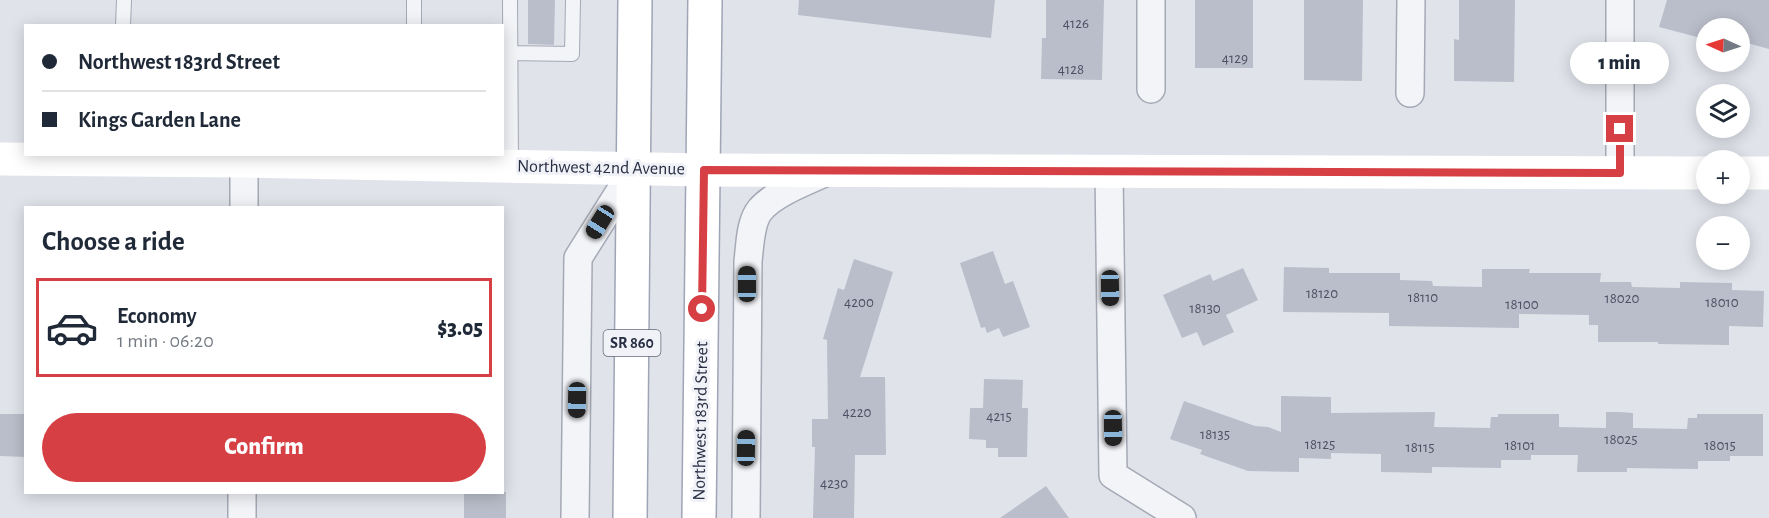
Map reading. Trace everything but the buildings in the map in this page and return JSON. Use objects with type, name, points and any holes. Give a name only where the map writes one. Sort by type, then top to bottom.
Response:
[{"type":"street","name":"SR 860","points":[[630,518],[635,0]]},
{"type":"street","name":"Northwest 183rd Street","points":[[699,518],[705,0]]},
{"type":"street","points":[[1151,0],[1151,89]]},
{"type":"street","points":[[1410,93],[1411,0]]},
{"type":"street","points":[[1620,0],[1620,173]]},
{"type":"street","name":"Northwest 42nd Avenue","points":[[0,159],[119,157],[244,161],[438,160],[511,166],[704,170],[1696,173]]},
{"type":"street","points":[[244,161],[244,206]]},
{"type":"street","points":[[575,518],[578,258],[634,169]]},
{"type":"street","points":[[746,518],[748,261],[752,232],[759,211],[773,199],[832,170]]},
{"type":"street","points":[[1109,171],[1113,475],[1182,518]]},
{"type":"street","points":[[1750,173],[1769,173]]},
{"type":"street","points":[[242,494],[242,518]]},
{"type":"lane","points":[[123,24],[124,0]]},
{"type":"lane","points":[[414,0],[414,24]]},
{"type":"lane","points":[[510,0],[506,53],[511,166]]},
{"type":"lane","points":[[506,53],[572,54],[573,0]]},
{"type":"route","points":[[702,309],[704,170],[1620,173],[1620,129]]}]
